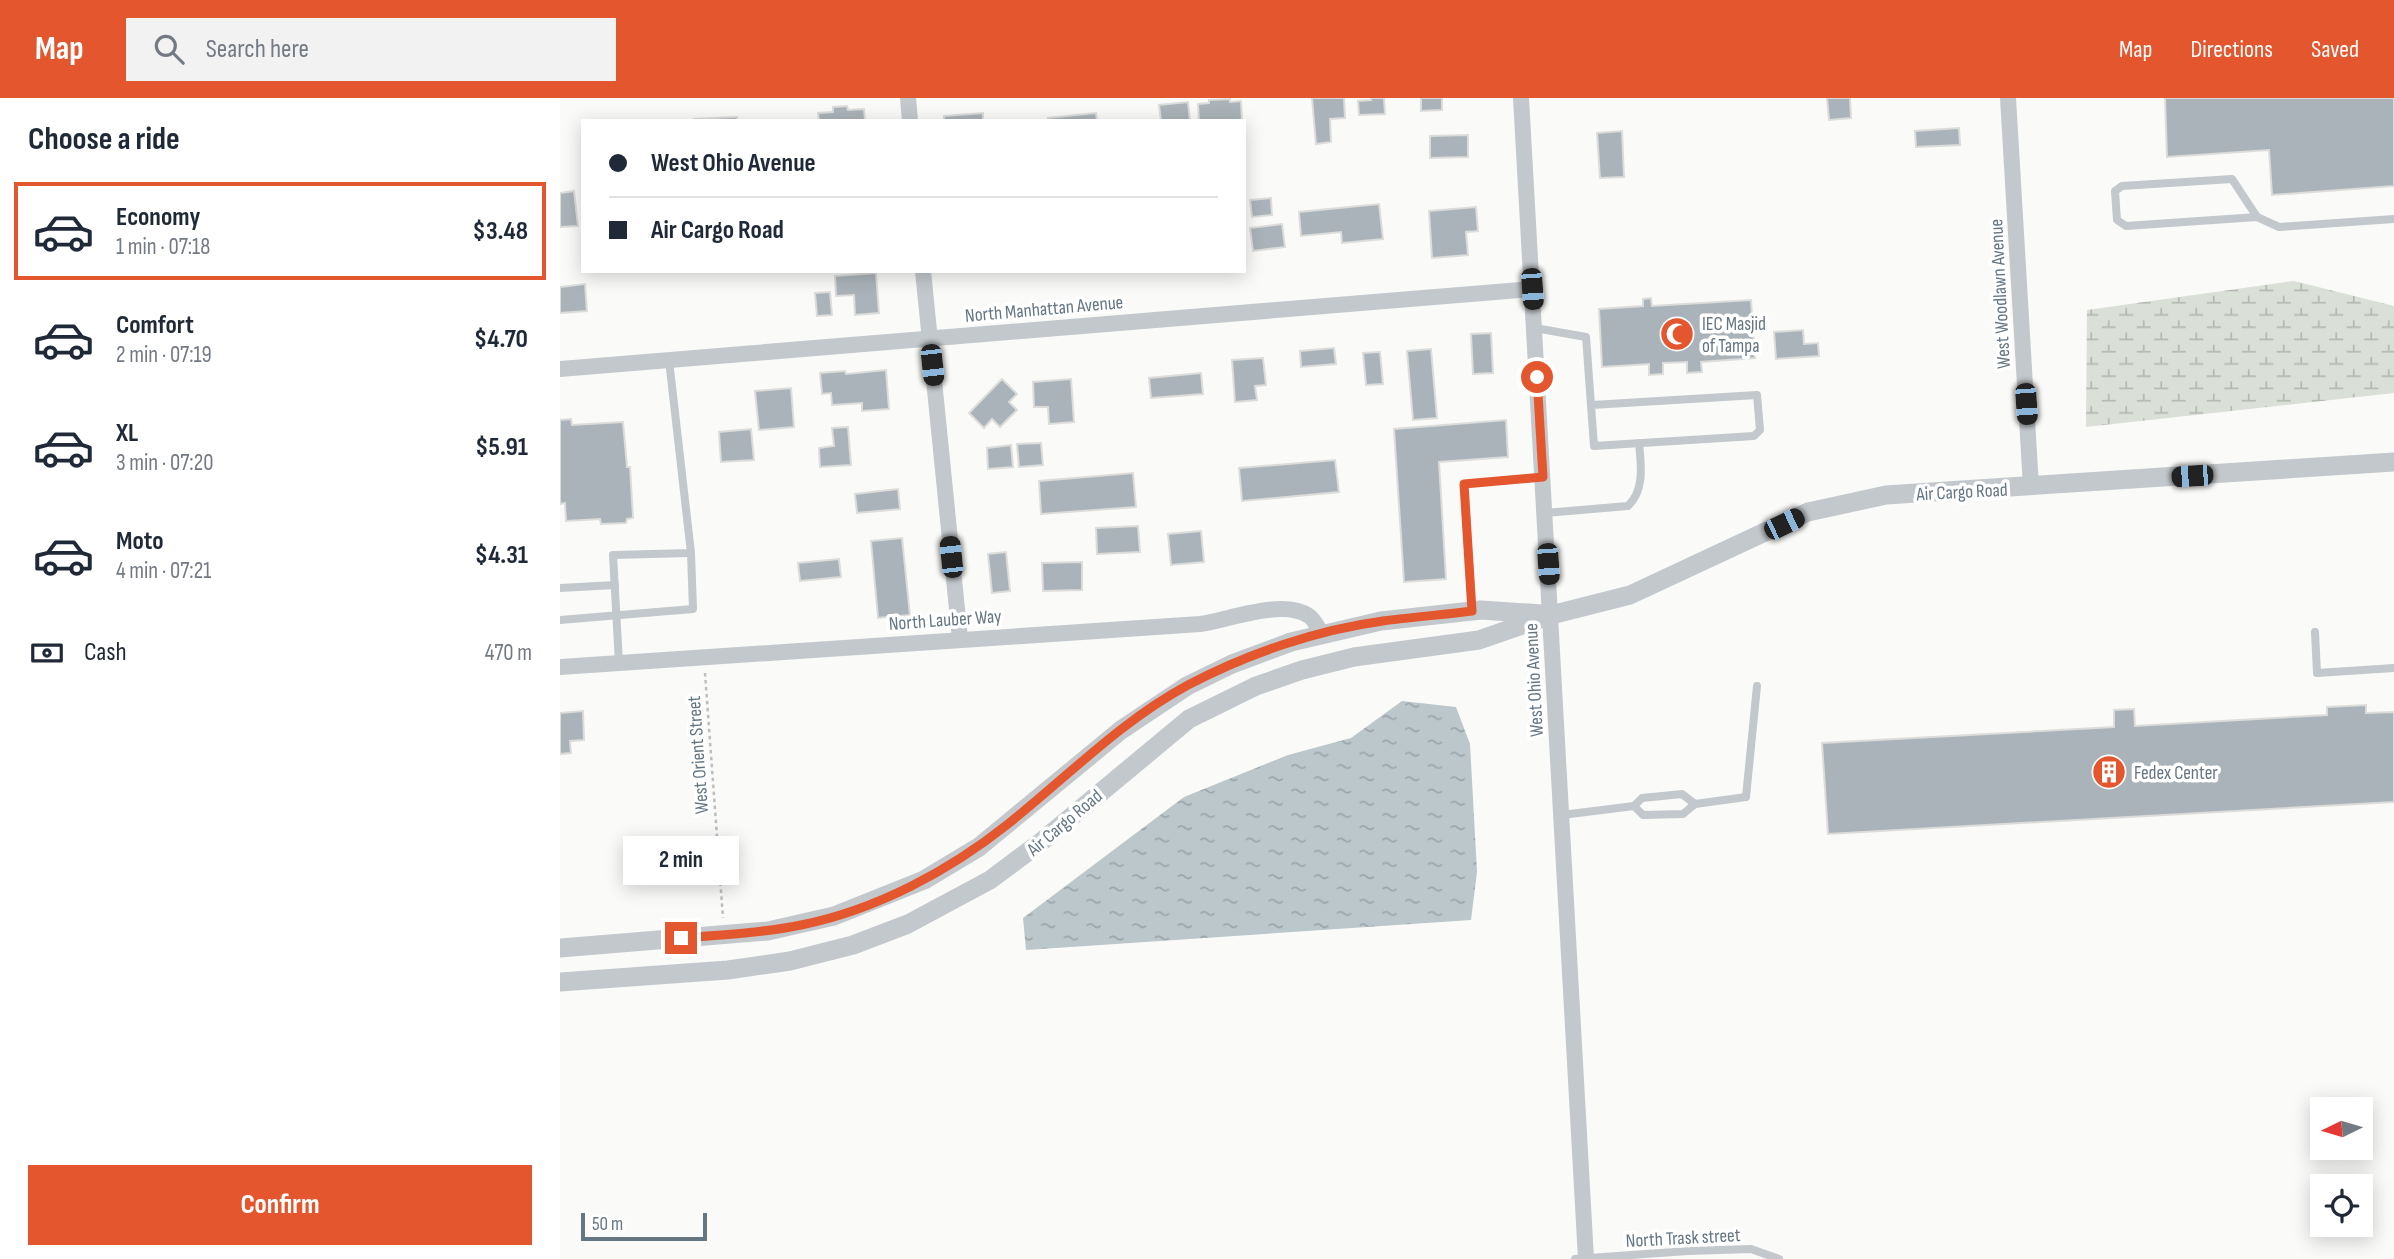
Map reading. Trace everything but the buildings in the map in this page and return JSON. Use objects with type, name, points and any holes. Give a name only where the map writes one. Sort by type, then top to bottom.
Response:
[{"type":"street","points":[[908,98],[910,119]]},
{"type":"street","name":"West Ohio Avenue","points":[[1521,98],[1562,815],[1582,1259]]},
{"type":"street","name":"West Woodlawn Avenue","points":[[2008,98],[2031,487]]},
{"type":"street","points":[[923,273],[960,639]]},
{"type":"street","name":"North Manhattan Avenue","points":[[560,369],[1532,289]]},
{"type":"street","name":"Air Cargo Road","points":[[560,982],[728,970],[790,961],[863,942],[908,924],[990,880],[1041,842],[1189,719],[1256,685],[1354,657],[1479,640],[1551,615],[1630,595],[1808,512],[1886,495],[2394,462]]},
{"type":"street","name":"North Lauber Way","points":[[560,667],[1200,624],[1273,610],[1294,610],[1310,616],[1322,634]]},
{"type":"street","name":"Air Cargo Road","points":[[560,948],[725,935],[804,925],[865,906],[924,880],[979,847],[1121,730],[1186,686],[1232,664],[1291,642],[1381,621],[1472,611],[1551,615]]},
{"type":"lane","points":[[2257,217],[2232,179],[2122,186],[2115,191],[2117,220],[2126,226],[2257,217],[2279,227],[2394,219]]},
{"type":"lane","points":[[1535,328],[1586,337],[1594,446],[1754,436],[1760,430],[1757,395],[1591,405]]},
{"type":"lane","points":[[560,620],[693,609],[691,553],[669,360]]},
{"type":"lane","points":[[1545,513],[1628,506],[1636,497],[1639,488],[1639,443]]},
{"type":"lane","points":[[1472,611],[1464,484],[1543,477]]},
{"type":"lane","points":[[619,663],[613,555],[691,553]]},
{"type":"lane","points":[[560,588],[615,585]]},
{"type":"lane","points":[[2315,632],[2317,673],[2394,668]]},
{"type":"lane","points":[[1634,806],[1643,815],[1682,814],[1695,804],[1745,797],[1758,686]]},
{"type":"lane","points":[[1562,815],[1634,806],[1642,798],[1682,794],[1695,804]]},
{"type":"lane","name":"North Trask street","points":[[1582,1259],[1751,1249],[1779,1259]]},
{"type":"path","name":"West Orient Street","points":[[704,656],[725,935]]},
{"type":"green space","points":[[2294,281],[2394,306],[2394,393],[2086,427],[2087,310]]},
{"type":"water","points":[[1402,701],[1456,707],[1470,744],[1477,872],[1471,920],[1026,950],[1023,918],[1184,797],[1288,755],[1351,738]]},
{"type":"place","name":"IEC Masjid of Tampa","points":[[1677,334]]},
{"type":"place","name":"Fedex Center","points":[[2109,772]]},
{"type":"route","points":[[681,938],[768,931],[804,925],[865,906],[924,880],[979,847],[1121,730],[1152,708],[1186,686],[1232,664],[1291,642],[1322,634],[1381,621],[1472,611],[1464,484],[1543,477],[1537,377]]}]
